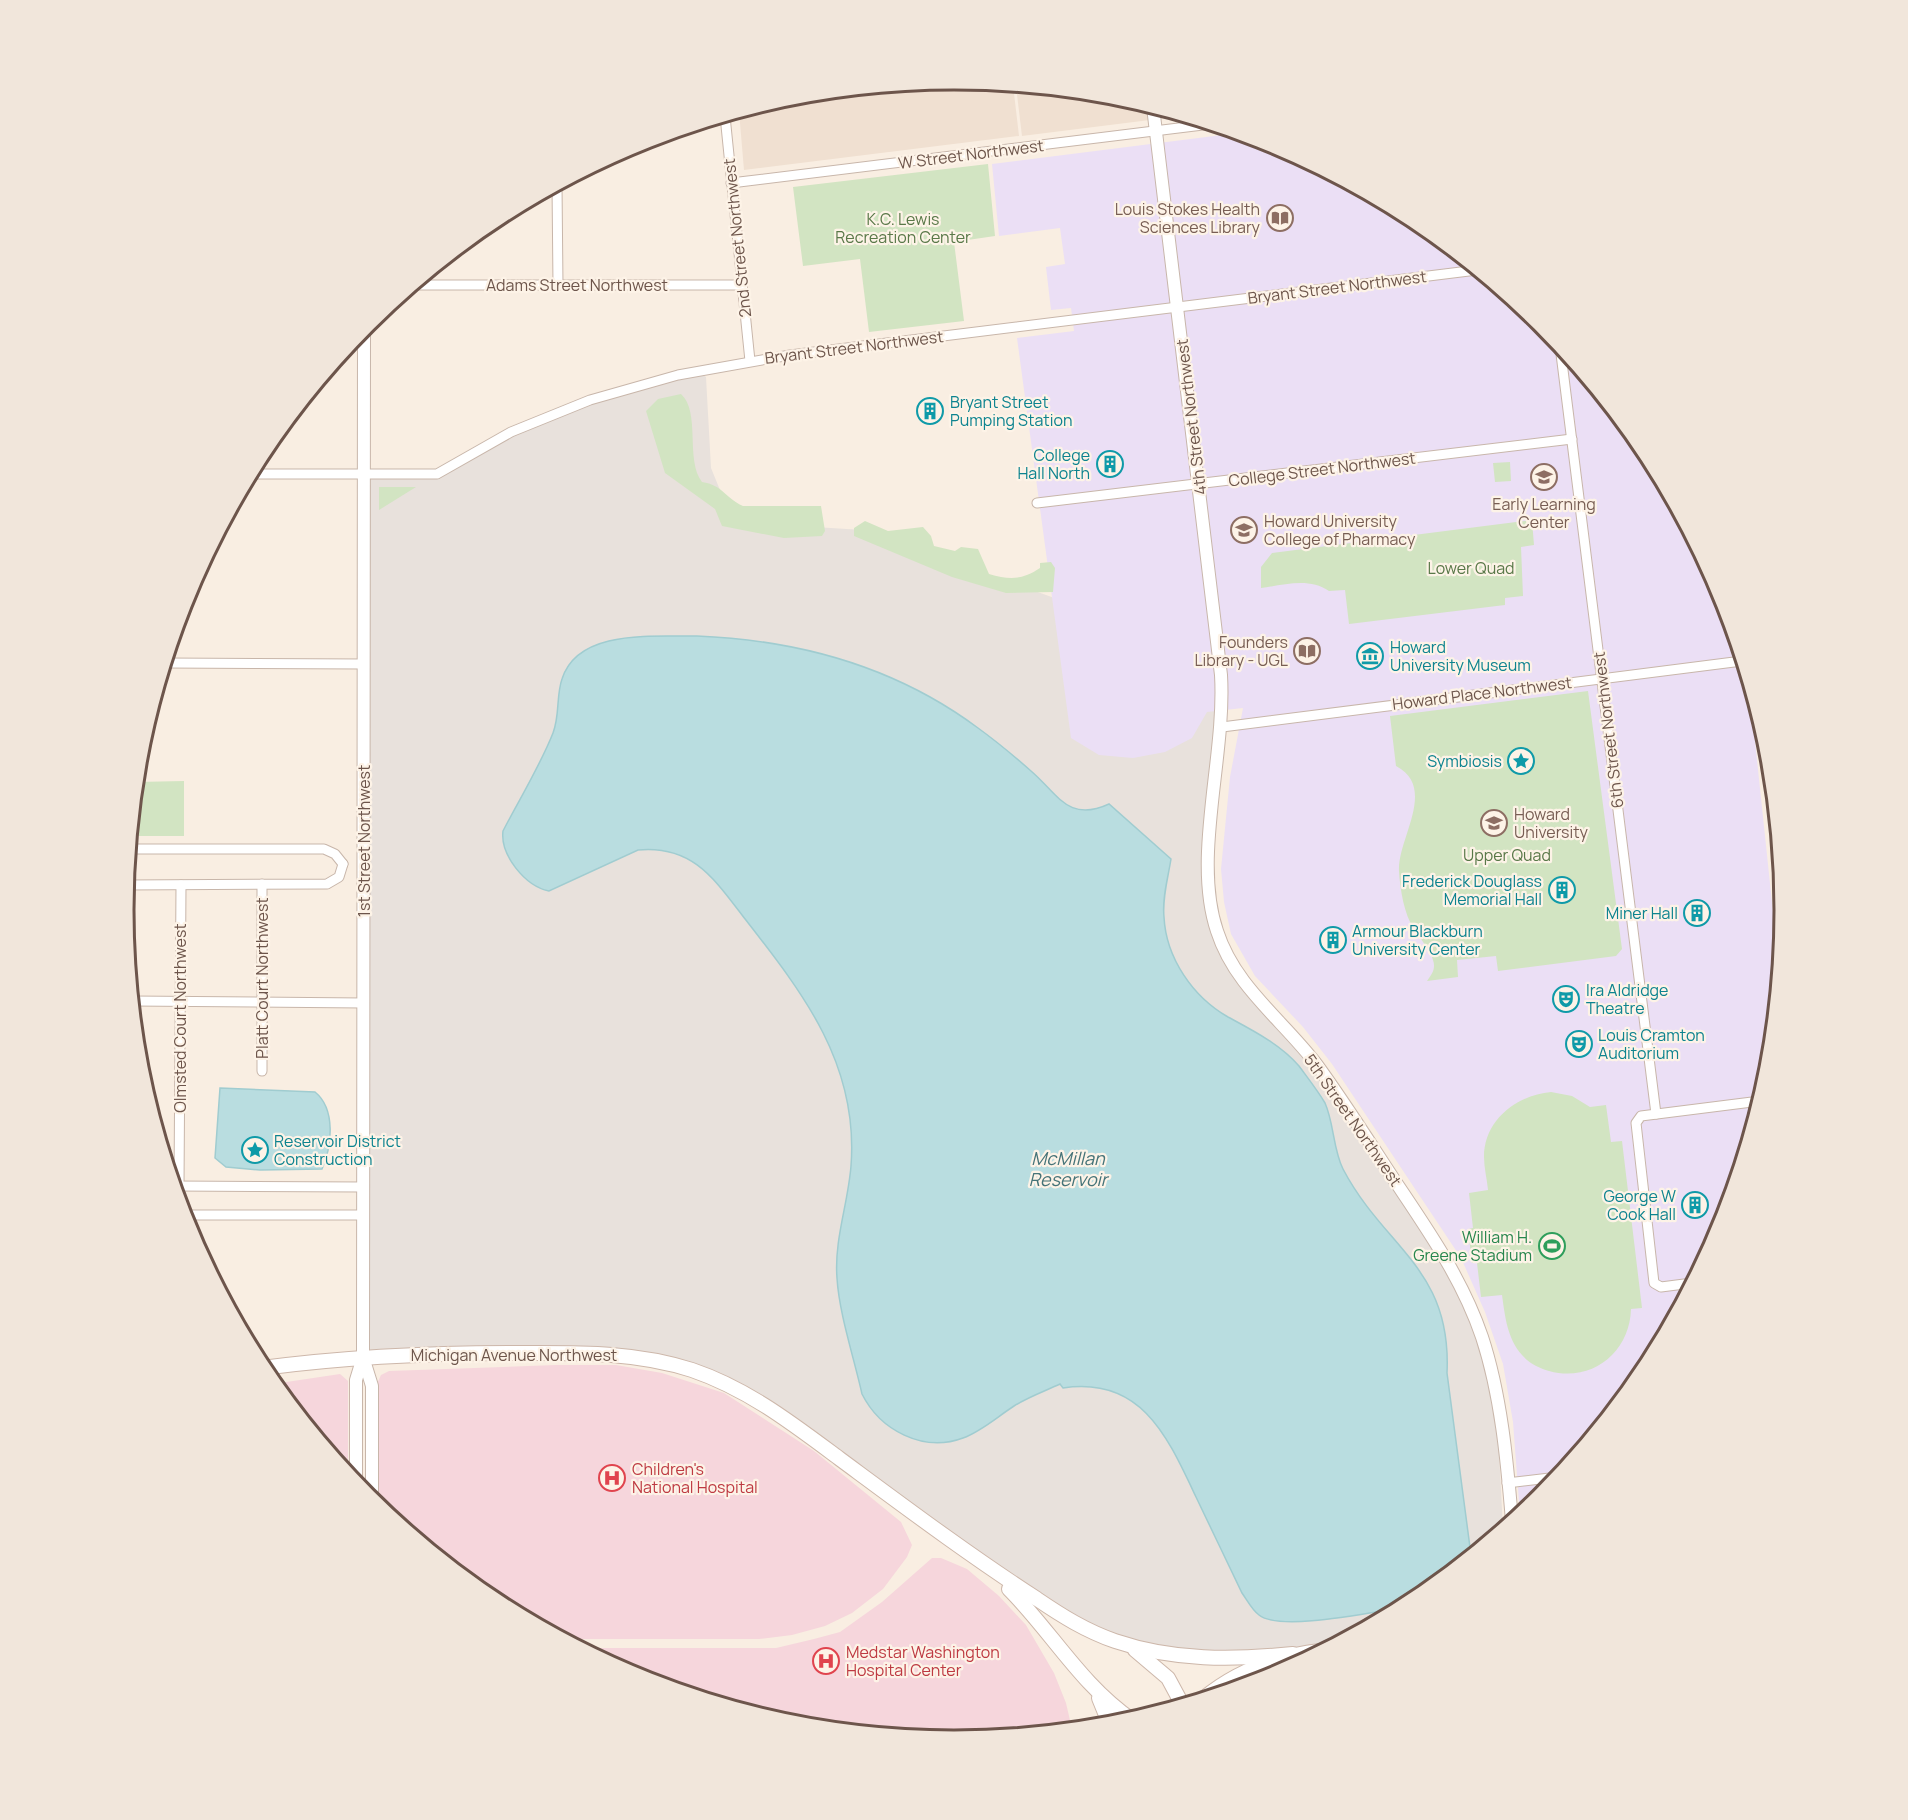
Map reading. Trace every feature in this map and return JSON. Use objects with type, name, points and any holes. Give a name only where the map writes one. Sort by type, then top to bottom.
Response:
[{"type":"main road","name":"Michigan Avenue Northwest","points":[[273,1367],[363,1357],[598,1354],[642,1358],[692,1370],[735,1388],[781,1414],[990,1570],[1077,1625],[1128,1645],[1172,1655],[1217,1659],[1299,1654]]},
{"type":"main road","name":"Michigan Avenue Northwest","points":[[990,1570],[1037,1618],[1089,1684],[1122,1712]]},
{"type":"main road","points":[[1128,1645],[1163,1672],[1173,1684],[1179,1698]]},
{"type":"main road","points":[[1227,1683],[1237,1676],[1293,1654]]},
{"type":"main road","points":[[1089,1684],[1107,1715]]},
{"type":"street","name":"4th Street Northwest","points":[[1154,115],[1221,665],[1221,727]]},
{"type":"street","name":"2nd Street Northwest","points":[[726,123],[750,361]]},
{"type":"street","name":"W Street Northwest","points":[[731,183],[1193,126]]},
{"type":"street","points":[[557,193],[558,285]]},
{"type":"street","name":"Bryant Street Northwest","points":[[260,474],[441,473],[511,432],[580,403],[659,380],[750,361],[1468,271]]},
{"type":"street","name":"Adams Street Northwest","points":[[423,285],[741,285]]},
{"type":"street","name":"1st Street Northwest","points":[[356,1471],[356,1380],[363,1357],[364,340]]},
{"type":"street","name":"6th Street Northwest","points":[[1562,359],[1656,1114]]},
{"type":"street","name":"College Street Northwest","points":[[1037,503],[1572,439]]},
{"type":"street","name":"Howard Place Northwest","points":[[1221,727],[1735,662]]},
{"type":"street","points":[[173,663],[364,664]]},
{"type":"street","name":"5th Street Northwest","points":[[1221,727],[1207,866],[1209,901],[1218,934],[1243,983],[1320,1069],[1456,1276],[1475,1316],[1490,1364],[1511,1512]]},
{"type":"street","points":[[137,849],[324,849],[336,854],[343,864]]},
{"type":"street","points":[[343,864],[364,865]]},
{"type":"street","points":[[135,885],[327,884],[339,877],[343,864]]},
{"type":"street","name":"Olmsted Court Northwest","points":[[177,1172],[181,885]]},
{"type":"street","name":"Platt Court Northwest","points":[[262,885],[262,1071]]},
{"type":"street","points":[[139,1001],[363,1003]]},
{"type":"street","points":[[1683,1284],[1661,1287],[1654,1283],[1636,1123],[1641,1116],[1751,1102]]},
{"type":"street","points":[[182,1186],[363,1188]]},
{"type":"street","points":[[193,1215],[363,1215]]},
{"type":"street","name":"1st Street Northwest","points":[[363,1357],[372,1386],[372,1488]]},
{"type":"street","points":[[1508,1483],[1545,1479]]},
{"type":"shaded area","points":[[954,90],[1014,93],[1019,136],[744,170],[740,119],[742,118],[847,97],[900,92]]},
{"type":"shaded area","points":[[1017,93],[1061,97],[1166,118],[1022,136]]},
{"type":"shaded area","name":"Howard University","points":[[1221,135],[1268,152],[1364,200],[1410,228],[1495,293],[1571,369],[1636,454],[1664,500],[1712,596],[1746,698],[1754,734],[1774,919],[1767,1017],[1758,1070],[1746,1122],[1712,1224],[1664,1320],[1636,1366],[1605,1409],[1571,1451],[1519,1504],[1513,1422],[1503,1364],[1485,1312],[1461,1258],[1332,1064],[1303,1027],[1255,976],[1231,934],[1224,902],[1221,869],[1230,777],[1243,708],[1207,712],[1192,738],[1165,752],[1133,758],[1099,755],[1071,738],[1017,338],[1074,331],[1071,308],[1051,310],[1046,267],[1065,264],[1060,228],[999,236],[992,164]]},
{"type":"shaded area","points":[[698,371],[706,377],[711,468],[729,512],[782,525],[863,530],[1060,600],[1221,675],[1207,866],[1224,950],[1304,1049],[1448,1261],[1477,1323],[1496,1394],[1503,1520],[1453,1561],[1410,1592],[1316,1646],[1232,1653],[1128,1645],[990,1571],[781,1415],[704,1375],[605,1354],[363,1357],[365,475],[432,474],[590,400]]},
{"type":"shaded area","name":"Children's National Hospital","points":[[616,1365],[662,1373],[724,1393],[814,1451],[901,1522],[912,1545],[907,1557],[883,1589],[852,1613],[825,1626],[792,1635],[759,1639],[580,1639],[498,1592],[455,1561],[413,1527],[377,1493],[377,1384],[381,1375],[389,1371]]},
{"type":"shaded area","points":[[340,1374],[348,1381],[348,1463],[303,1409],[284,1382]]},
{"type":"shaded area","name":"Medstar Washington Hospital Center","points":[[932,1558],[941,1558],[967,1569],[999,1596],[1026,1625],[1054,1673],[1066,1703],[1070,1721],[1008,1728],[954,1730],[847,1723],[742,1702],[640,1668],[597,1648],[776,1648],[840,1632],[882,1602]]},
{"type":"green space","name":"K.C. Lewis Recreation Center","points":[[988,164],[995,236],[954,242],[964,321],[869,332],[860,259],[803,266],[793,187]]},
{"type":"green space","points":[[681,394],[690,412],[694,461],[702,482],[715,486],[743,506],[821,506],[825,531],[822,536],[784,538],[722,526],[715,509],[665,473],[646,411],[658,399]]},
{"type":"green space","points":[[1510,462],[1511,481],[1495,482],[1493,463]]},
{"type":"green space","points":[[379,487],[416,487],[379,510]]},
{"type":"green space","name":"Lower Quad","points":[[1532,520],[1534,545],[1521,547],[1523,596],[1505,598],[1505,605],[1349,624],[1345,590],[1329,591],[1305,583],[1261,588],[1261,567],[1272,553]]},
{"type":"green space","points":[[865,521],[888,531],[923,527],[931,536],[934,546],[955,551],[961,547],[978,549],[989,574],[996,576],[1021,577],[1040,568],[1040,563],[1051,562],[1055,568],[1053,592],[1006,593],[952,577],[854,536],[854,528]]},
{"type":"green space","name":"Upper Quad","points":[[1588,691],[1622,949],[1616,956],[1498,971],[1496,956],[1457,960],[1458,977],[1427,981],[1434,969],[1434,963],[1405,909],[1399,871],[1400,858],[1415,800],[1414,787],[1408,776],[1396,766],[1390,716]]},
{"type":"green space","points":[[184,781],[184,836],[138,836],[145,782]]},
{"type":"green space","name":"William H. Greene Stadium","points":[[1551,1092],[1572,1096],[1590,1107],[1606,1105],[1611,1142],[1622,1141],[1642,1308],[1631,1309],[1624,1339],[1606,1361],[1594,1368],[1565,1374],[1534,1365],[1522,1355],[1510,1334],[1502,1295],[1481,1297],[1477,1263],[1472,1263],[1468,1229],[1473,1228],[1469,1193],[1488,1190],[1484,1165],[1485,1144],[1496,1121],[1515,1104],[1526,1098]]},
{"type":"water","name":"McMillan Reservoir","points":[[697,636],[772,643],[845,661],[880,673],[914,688],[985,733],[1031,771],[1057,797],[1073,808],[1095,809],[1109,804],[1171,859],[1164,917],[1170,947],[1184,975],[1215,1009],[1275,1044],[1299,1066],[1325,1103],[1343,1169],[1378,1220],[1413,1262],[1427,1283],[1439,1308],[1446,1337],[1447,1373],[1470,1547],[1410,1592],[1378,1612],[1306,1621],[1270,1620],[1259,1615],[1242,1593],[1175,1453],[1162,1433],[1149,1416],[1132,1402],[1113,1392],[1090,1387],[1063,1388],[1060,1384],[1019,1403],[970,1435],[948,1442],[933,1443],[918,1440],[891,1428],[880,1418],[862,1394],[838,1292],[839,1236],[851,1166],[851,1129],[846,1094],[836,1062],[805,1001],[721,888],[699,866],[687,858],[656,850],[638,850],[549,891],[531,883],[523,876],[506,850],[503,831],[553,733],[557,719],[560,685],[571,663],[584,651],[601,643],[640,637]]},
{"type":"water","points":[[220,1088],[315,1092],[322,1099],[326,1108],[330,1128],[328,1150],[322,1169],[260,1170],[226,1167],[215,1158]]},
{"type":"place","name":"Louis Stokes Health Sciences Library","points":[[1280,218]]},
{"type":"place","name":"Bryant Street Pumping Station","points":[[930,411]]},
{"type":"place","name":"College Hall North","points":[[1110,464]]},
{"type":"place","name":"Early Learning Center","points":[[1544,477]]},
{"type":"place","name":"Howard University College of Pharmacy","points":[[1244,530]]},
{"type":"place","name":"Founders Library - UGL","points":[[1307,651]]},
{"type":"place","name":"Howard University Museum","points":[[1370,656]]},
{"type":"place","name":"Symbiosis","points":[[1521,761]]},
{"type":"place","name":"Howard University","points":[[1494,823]]},
{"type":"place","name":"Frederick Douglass Memorial Hall","points":[[1562,890]]},
{"type":"place","name":"Miner Hall","points":[[1697,913]]},
{"type":"place","name":"Armour Blackburn University Center","points":[[1333,940]]},
{"type":"place","name":"Ira Aldridge Theatre","points":[[1566,999]]},
{"type":"place","name":"Louis Cramton Auditorium","points":[[1579,1044]]},
{"type":"place","name":"Reservoir District Construction","points":[[255,1150]]},
{"type":"place","name":"George W Cook Hall","points":[[1695,1205]]},
{"type":"place","name":"William H. Greene Stadium","points":[[1552,1246]]},
{"type":"place","name":"Children's National Hospital","points":[[612,1478]]},
{"type":"place","name":"Medstar Washington Hospital Center","points":[[826,1661]]}]
